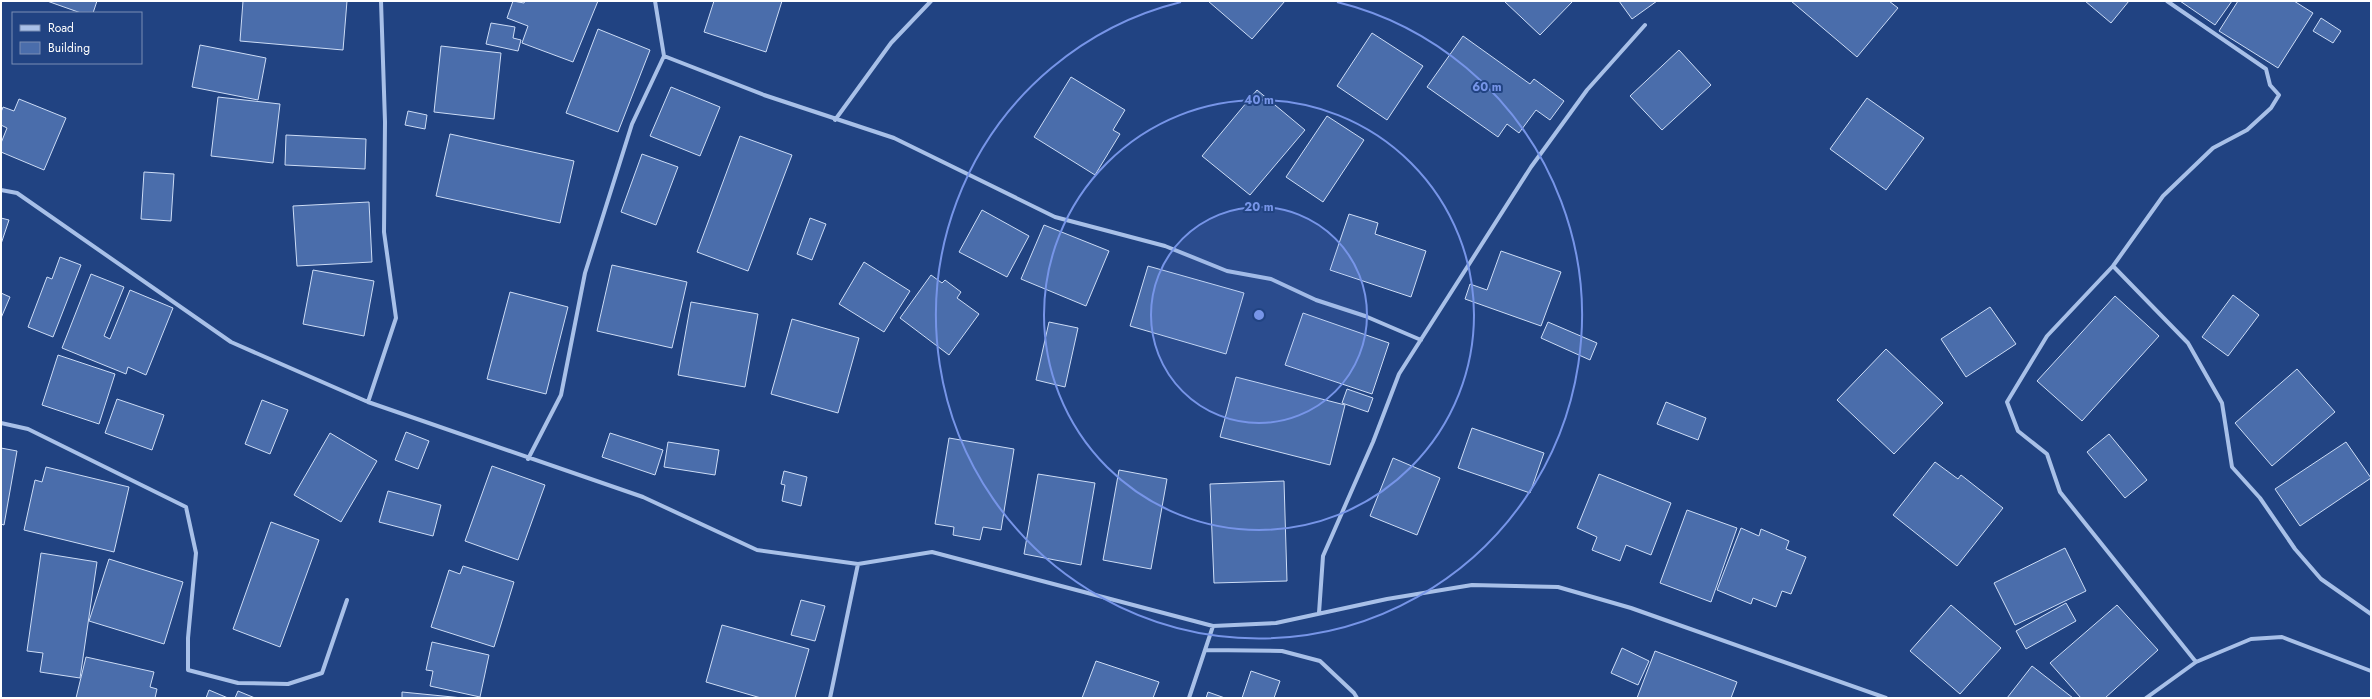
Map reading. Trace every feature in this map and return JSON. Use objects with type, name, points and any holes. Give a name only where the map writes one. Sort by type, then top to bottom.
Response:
[{"type":"street","points":[[368,402],[396,318],[384,232],[385,122],[382,1]]},
{"type":"street","points":[[528,458],[561,395],[587,266],[632,124],[664,56],[655,1]]},
{"type":"street","points":[[835,120],[891,43],[931,1]]},
{"type":"street","points":[[2167,1],[2266,69],[2270,85],[2280,96],[2271,108],[2247,130],[2213,148],[2163,196],[2113,266],[2047,336],[2007,402],[2018,432],[2047,454],[2060,492],[2196,662]]},
{"type":"street","points":[[1319,614],[1323,556],[1373,442],[1399,374],[1531,167],[1587,90],[1645,25]]},
{"type":"street","points":[[664,56],[835,120],[894,138],[1055,217],[1165,246],[1227,271],[1271,279],[1316,300],[1366,316],[1421,340]]},
{"type":"street","points":[[1,190],[17,193],[231,342],[368,402],[643,497],[757,550],[858,564],[932,552],[1213,626],[1276,622],[1387,599],[1472,585],[1558,587],[1631,608],[1886,698]]},
{"type":"street","points":[[2113,266],[2188,343],[2222,403],[2232,467],[2260,498],[2294,549],[2321,579],[2371,614]]},
{"type":"street","points":[[1,423],[28,429],[186,507],[196,553],[188,638],[188,670],[238,683],[288,684],[322,673],[347,600]]},
{"type":"street","points":[[830,698],[858,564]]},
{"type":"street","points":[[1188,698],[1206,650],[1213,626]]},
{"type":"street","points":[[2146,698],[2196,662],[2251,639],[2282,637],[2371,671]]},
{"type":"street","points":[[1206,650],[1282,651],[1320,661],[1354,693],[1357,698]]},
{"type":"building","points":[[47,1],[97,1],[93,12],[78,12]]},
{"type":"building","points":[[243,1],[347,1],[343,50],[240,41]]},
{"type":"building","points":[[513,1],[524,3],[525,1],[598,1],[573,62],[522,43],[528,26],[507,18]]},
{"type":"building","points":[[714,1],[782,1],[766,52],[704,32]]},
{"type":"building","points":[[1208,1],[1285,1],[1252,39]]},
{"type":"building","points":[[1504,1],[1573,1],[1540,35]]},
{"type":"building","points":[[1619,1],[1657,1],[1632,19]]},
{"type":"building","points":[[1791,1],[1889,1],[1898,8],[1857,57]]},
{"type":"building","points":[[2085,1],[2129,1],[2111,23]]},
{"type":"building","points":[[2180,1],[2232,1],[2215,25]]},
{"type":"building","points":[[2238,1],[2294,1],[2313,13],[2278,68],[2219,31]]},
{"type":"building","points":[[2321,18],[2341,31],[2333,43],[2313,31]]},
{"type":"building","points":[[491,23],[515,27],[513,38],[521,40],[518,51],[486,44]]},
{"type":"building","points":[[598,29],[650,50],[618,132],[566,113]]},
{"type":"building","points":[[1372,33],[1423,66],[1387,120],[1337,86]]},
{"type":"building","points":[[1463,36],[1530,84],[1534,79],[1564,101],[1550,120],[1536,110],[1519,133],[1507,124],[1498,137],[1427,87]]},
{"type":"building","points":[[200,45],[266,58],[258,100],[192,87]]},
{"type":"building","points":[[441,46],[501,53],[494,119],[434,112]]},
{"type":"building","points":[[1679,50],[1711,85],[1662,130],[1630,96]]},
{"type":"building","points":[[1071,77],[1125,110],[1113,130],[1120,134],[1095,175],[1034,137]]},
{"type":"building","points":[[671,87],[720,107],[700,156],[650,136]]},
{"type":"building","points":[[1257,90],[1305,130],[1250,195],[1202,156]]},
{"type":"building","points":[[218,97],[280,104],[273,163],[211,156]]},
{"type":"building","points":[[1867,98],[1924,138],[1886,190],[1830,149]]},
{"type":"building","points":[[19,99],[66,118],[44,170],[1,152],[1,143],[7,128],[1,125],[1,112],[3,107],[14,111]]},
{"type":"building","points":[[408,111],[427,115],[425,129],[405,125]]},
{"type":"building","points":[[1327,116],[1364,140],[1323,202],[1286,177]]},
{"type":"building","points":[[450,134],[574,161],[560,223],[436,196]]},
{"type":"building","points":[[286,135],[366,139],[365,169],[285,165]]},
{"type":"building","points":[[740,136],[792,155],[748,271],[697,252]]},
{"type":"building","points":[[642,154],[678,167],[656,225],[621,212]]},
{"type":"building","points":[[144,172],[174,174],[171,221],[141,219]]},
{"type":"building","points":[[369,202],[372,262],[297,266],[293,206]]},
{"type":"building","points":[[982,210],[1029,236],[1007,277],[959,252]]},
{"type":"building","points":[[1349,214],[1378,223],[1375,234],[1426,251],[1411,297],[1330,270]]},
{"type":"building","points":[[1,218],[9,220],[1,244]]},
{"type":"building","points":[[810,218],[826,224],[812,260],[797,254]]},
{"type":"building","points":[[1044,225],[1109,251],[1086,306],[1021,279]]},
{"type":"building","points":[[1501,251],[1561,272],[1541,326],[1465,299],[1470,284],[1487,290]]},
{"type":"building","points":[[60,257],[81,265],[53,337],[28,327],[47,277],[52,279]]},
{"type":"building","points":[[864,262],[910,291],[884,332],[839,304]]},
{"type":"building","points":[[612,265],[687,282],[672,348],[597,331]]},
{"type":"building","points":[[1148,266],[1244,293],[1226,354],[1130,326]]},
{"type":"building","points":[[313,270],[374,281],[364,336],[303,324]]},
{"type":"building","points":[[91,274],[124,287],[104,336],[110,339],[130,290],[173,308],[146,375],[128,367],[126,374],[62,348]]},
{"type":"building","points":[[931,275],[942,283],[945,280],[961,292],[957,298],[979,314],[949,355],[900,318]]},
{"type":"building","points":[[510,292],[568,307],[546,394],[487,379]]},
{"type":"building","points":[[1,293],[10,297],[1,318]]},
{"type":"building","points":[[2233,295],[2259,315],[2228,356],[2202,337]]},
{"type":"building","points":[[2115,296],[2159,336],[2082,421],[2037,381]]},
{"type":"building","points":[[691,302],[758,314],[745,387],[678,375]]},
{"type":"building","points":[[1990,307],[2016,344],[1966,377],[1941,339]]},
{"type":"building","points":[[1303,313],[1389,343],[1372,394],[1285,365]]},
{"type":"building","points":[[792,319],[859,338],[838,413],[771,394]]},
{"type":"building","points":[[1049,322],[1078,328],[1065,387],[1036,380]]},
{"type":"building","points":[[1548,322],[1597,343],[1590,360],[1541,338]]},
{"type":"building","points":[[1886,349],[1943,403],[1894,454],[1837,400]]},
{"type":"building","points":[[58,355],[115,374],[99,424],[42,405]]},
{"type":"building","points":[[2297,369],[2335,412],[2272,466],[2235,423]]},
{"type":"building","points":[[1236,377],[1345,405],[1330,465],[1220,437]]},
{"type":"building","points":[[1347,389],[1373,398],[1368,412],[1342,403]]},
{"type":"building","points":[[117,399],[164,415],[152,450],[105,433]]},
{"type":"building","points":[[262,400],[288,410],[270,454],[245,444]]},
{"type":"building","points":[[1666,402],[1706,418],[1698,440],[1657,424]]},
{"type":"building","points":[[1472,428],[1544,453],[1530,493],[1458,468]]},
{"type":"building","points":[[406,432],[429,441],[418,469],[395,460]]},
{"type":"building","points":[[330,433],[377,461],[341,522],[294,495]]},
{"type":"building","points":[[610,433],[663,450],[655,475],[602,457]]},
{"type":"building","points":[[2109,434],[2147,480],[2125,498],[2087,452]]},
{"type":"building","points":[[949,438],[1014,449],[1001,530],[983,527],[980,540],[953,535],[954,527],[935,524]]},
{"type":"building","points":[[668,442],[719,450],[715,475],[664,467]]},
{"type":"building","points":[[2346,442],[2371,478],[2300,526],[2275,489]]},
{"type":"building","points":[[1,448],[17,451],[4,525],[1,524]]},
{"type":"building","points":[[1393,458],[1440,478],[1417,535],[1370,516]]},
{"type":"building","points":[[1935,462],[1958,479],[1961,475],[2003,508],[1957,566],[1893,515]]},
{"type":"building","points":[[492,466],[545,485],[518,560],[465,541]]},
{"type":"building","points":[[46,467],[129,487],[114,552],[24,530],[35,480],[42,482]]},
{"type":"building","points":[[1119,470],[1167,479],[1151,569],[1103,560]]},
{"type":"building","points":[[784,471],[807,477],[801,506],[782,501],[785,485],[781,484]]},
{"type":"building","points":[[1038,474],[1095,483],[1081,565],[1024,554]]},
{"type":"building","points":[[1599,474],[1671,503],[1651,555],[1626,545],[1620,561],[1592,550],[1597,537],[1577,528]]},
{"type":"building","points":[[1284,481],[1287,581],[1214,583],[1210,484]]},
{"type":"building","points":[[388,491],[441,505],[433,536],[379,522]]},
{"type":"building","points":[[1687,510],[1737,528],[1711,602],[1660,583]]},
{"type":"building","points":[[271,522],[319,540],[280,647],[233,629]]},
{"type":"building","points":[[1741,528],[1759,536],[1761,529],[1789,541],[1786,549],[1806,557],[1791,594],[1782,591],[1776,607],[1753,598],[1751,604],[1717,590]]},
{"type":"building","points":[[2065,548],[2086,591],[2015,625],[1994,583]]},
{"type":"building","points":[[41,553],[97,562],[80,678],[40,672],[43,653],[27,651]]},
{"type":"building","points":[[109,559],[183,582],[164,644],[89,621]]},
{"type":"building","points":[[463,566],[514,582],[494,647],[431,627],[449,570],[460,574]]},
{"type":"building","points":[[801,600],[825,606],[815,641],[791,635]]},
{"type":"building","points":[[2066,603],[2076,621],[2026,649],[2016,631]]},
{"type":"building","points":[[1951,605],[2001,648],[1960,694],[1910,651]]},
{"type":"building","points":[[2117,605],[2158,650],[2105,698],[2081,698],[2050,663]]},
{"type":"building","points":[[722,625],[809,649],[795,698],[761,698],[706,682]]},
{"type":"building","points":[[432,642],[489,655],[480,697],[430,686],[433,671],[426,670]]},
{"type":"building","points":[[1622,648],[1649,661],[1638,685],[1611,673]]},
{"type":"building","points":[[1655,651],[1737,682],[1731,698],[1637,698]]},
{"type":"building","points":[[86,657],[154,672],[150,687],[157,689],[155,698],[76,698]]},
{"type":"building","points":[[1096,661],[1159,682],[1153,698],[1082,698]]},
{"type":"building","points":[[2032,666],[2073,698],[2007,698]]},
{"type":"building","points":[[1251,671],[1280,681],[1274,698],[1242,698]]},
{"type":"building","points":[[209,690],[228,698],[206,698]]},
{"type":"building","points":[[238,691],[255,698],[235,698]]},
{"type":"building","points":[[402,692],[463,698],[402,698]]},
{"type":"building","points":[[1208,692],[1225,698],[1206,698]]}]
